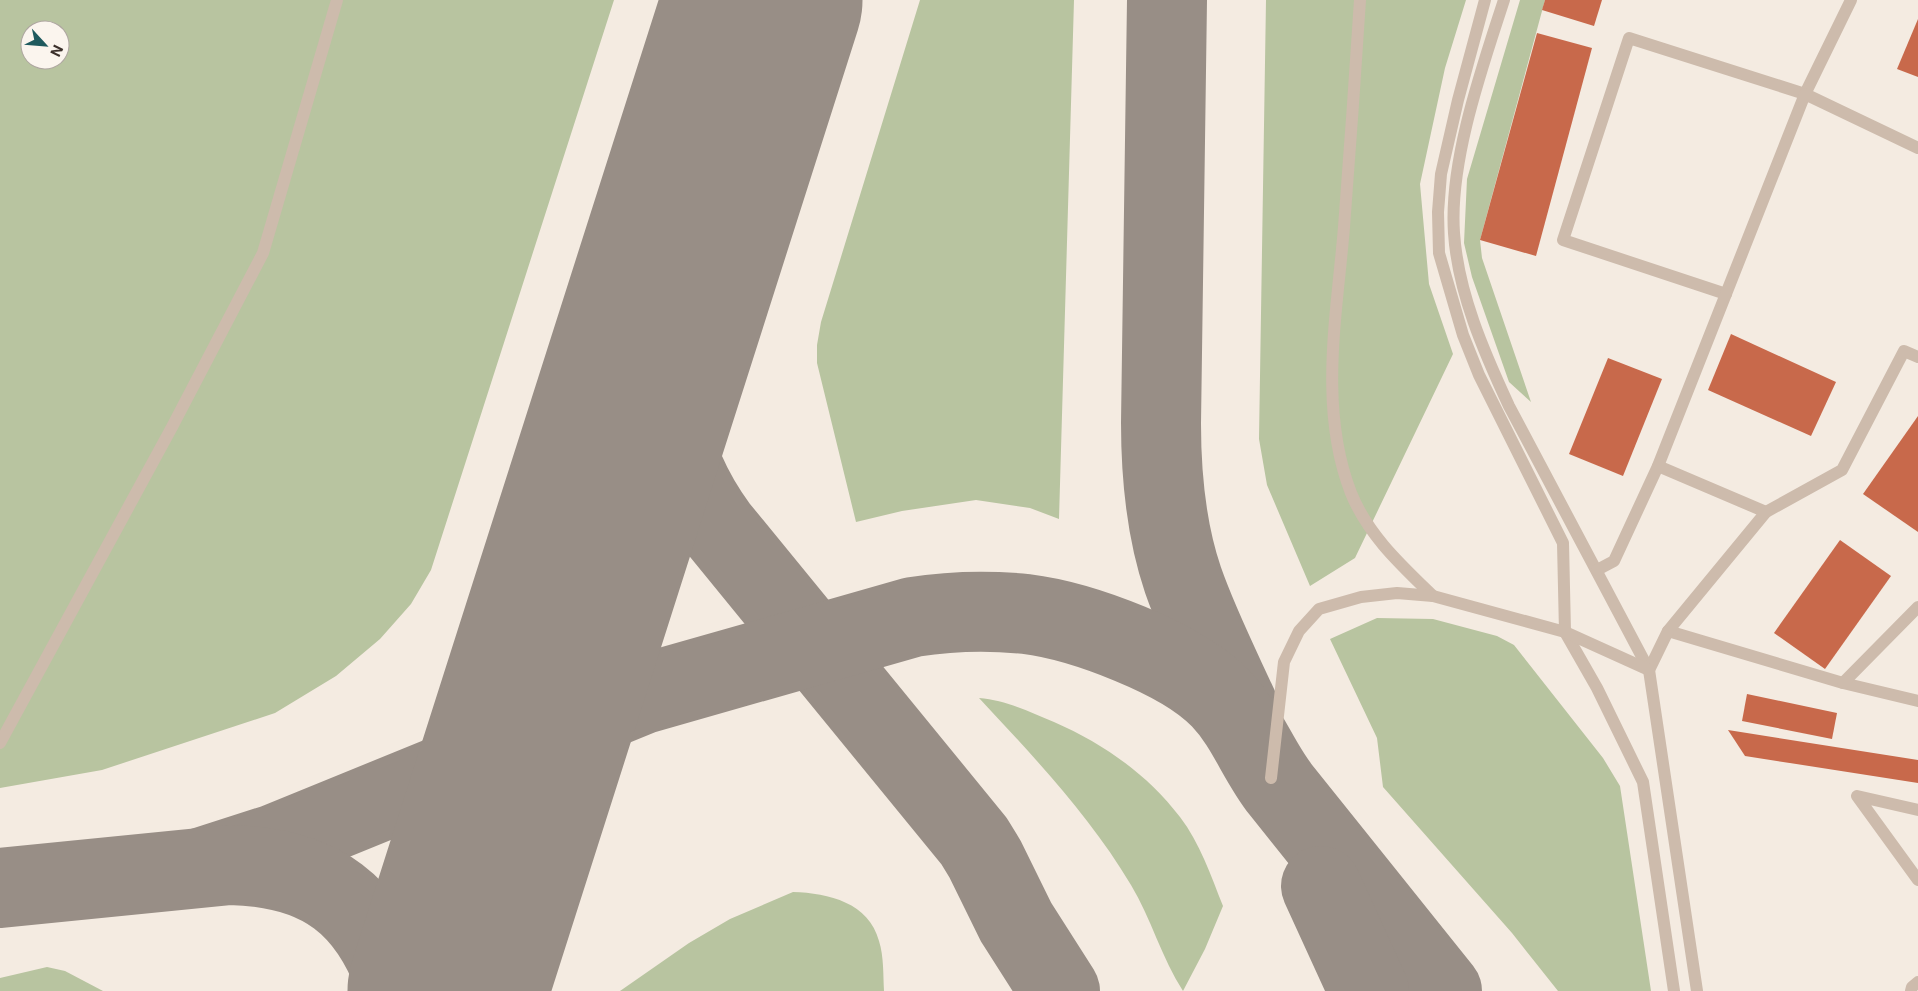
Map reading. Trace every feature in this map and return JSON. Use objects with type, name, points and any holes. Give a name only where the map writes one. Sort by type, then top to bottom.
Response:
[{"type":"lane","points":[[0,743],[172,427],[263,253],[337,0]]},
{"type":"lane","points":[[1360,0],[1335,335],[1333,409],[1338,447],[1346,479],[1359,509],[1385,549],[1433,596]]},
{"type":"lane","points":[[1485,0],[1451,128],[1441,174],[1438,222],[1440,253],[1460,327],[1478,375],[1563,543],[1565,632],[1597,688],[1643,782],[1674,991]]},
{"type":"lane","points":[[1504,0],[1461,155],[1455,193],[1454,232],[1456,253],[1465,292],[1491,369],[1649,670],[1697,991]]},
{"type":"lane","points":[[1597,570],[1614,560],[1658,466],[1805,94],[1850,0]]},
{"type":"lane","points":[[1726,294],[1564,240],[1629,38],[1805,94],[1918,148]]},
{"type":"lane","points":[[1649,670],[1668,631],[1766,512],[1842,470],[1904,351],[1918,357]]},
{"type":"lane","points":[[1658,466],[1766,512]]},
{"type":"lane","points":[[1271,778],[1284,662],[1299,631],[1319,609],[1361,597],[1397,593],[1433,596],[1565,632],[1649,670]]},
{"type":"lane","points":[[1843,683],[1918,607]]},
{"type":"lane","points":[[1668,631],[1843,683],[1918,701]]},
{"type":"lane","points":[[1918,810],[1857,796],[1918,880]]},
{"type":"lane","points":[[1911,991],[1912,987],[1918,982]]},
{"type":"green space","points":[[0,0],[614,0],[431,570],[411,604],[380,639],[336,676],[275,713],[102,770],[0,788]]},
{"type":"green space","points":[[920,0],[1074,0],[1059,519],[1030,508],[976,500],[902,511],[856,522],[817,363],[817,345],[821,322]]},
{"type":"green space","points":[[1266,0],[1466,0],[1445,68],[1420,184],[1429,284],[1453,354],[1355,558],[1310,586],[1267,485],[1259,439]]},
{"type":"green space","points":[[1520,0],[1545,0],[1480,240],[1482,258],[1531,402],[1509,382],[1472,277],[1464,243],[1467,179]]},
{"type":"green space","points":[[1377,618],[1433,619],[1497,636],[1514,645],[1603,758],[1620,786],[1651,991],[1558,991],[1512,933],[1383,787],[1377,738],[1330,639]]},
{"type":"green space","points":[[979,698],[999,701],[1054,722],[1107,750],[1153,787],[1167,801],[1187,827],[1204,860],[1223,906],[1205,949],[1183,991],[1169,966],[1145,911],[1131,885],[1098,835],[1060,787]]},
{"type":"green space","points":[[793,892],[833,898],[857,909],[866,917],[874,928],[881,947],[884,991],[620,991],[689,943],[730,919]]},
{"type":"green space","points":[[47,967],[65,971],[103,991],[0,991],[0,978]]},
{"type":"building","points":[[1545,0],[1602,0],[1594,26],[1542,10]]},
{"type":"building","points":[[1918,19],[1918,77],[1897,69]]},
{"type":"building","points":[[1537,33],[1592,48],[1536,256],[1480,240]]},
{"type":"building","points":[[1731,334],[1836,382],[1811,436],[1708,390]]},
{"type":"building","points":[[1608,358],[1662,379],[1623,476],[1569,454]]},
{"type":"building","points":[[1918,416],[1918,532],[1863,494]]},
{"type":"building","points":[[1840,540],[1891,576],[1825,669],[1774,633]]},
{"type":"building","points":[[1747,694],[1837,713],[1832,739],[1742,721]]},
{"type":"building","points":[[1728,730],[1918,760],[1918,783],[1745,756]]},
{"type":"taxiway","points":[[1167,0],[1161,423],[1163,483],[1172,542],[1183,580],[1203,631],[1241,713]]},
{"type":"taxiway","points":[[674,279],[664,345],[667,409],[673,439],[684,469],[699,499],[718,528],[974,841],[1016,922],[1060,991]]},
{"type":"taxiway","points":[[203,867],[275,844],[643,694],[913,617],[941,613],[970,612],[1026,614],[1075,624],[1130,644],[1182,669],[1204,684],[1221,699],[1238,721],[1281,790],[1442,991]]},
{"type":"taxiway","points":[[489,858],[507,819],[528,784],[553,753],[585,725]]},
{"type":"taxiway","points":[[0,888],[230,865],[262,867],[291,873],[316,883],[338,896],[357,914],[374,935],[399,991]]},
{"type":"taxiway","points":[[1321,886],[1369,991]]},
{"type":"runway","points":[[447,991],[763,0]]}]
